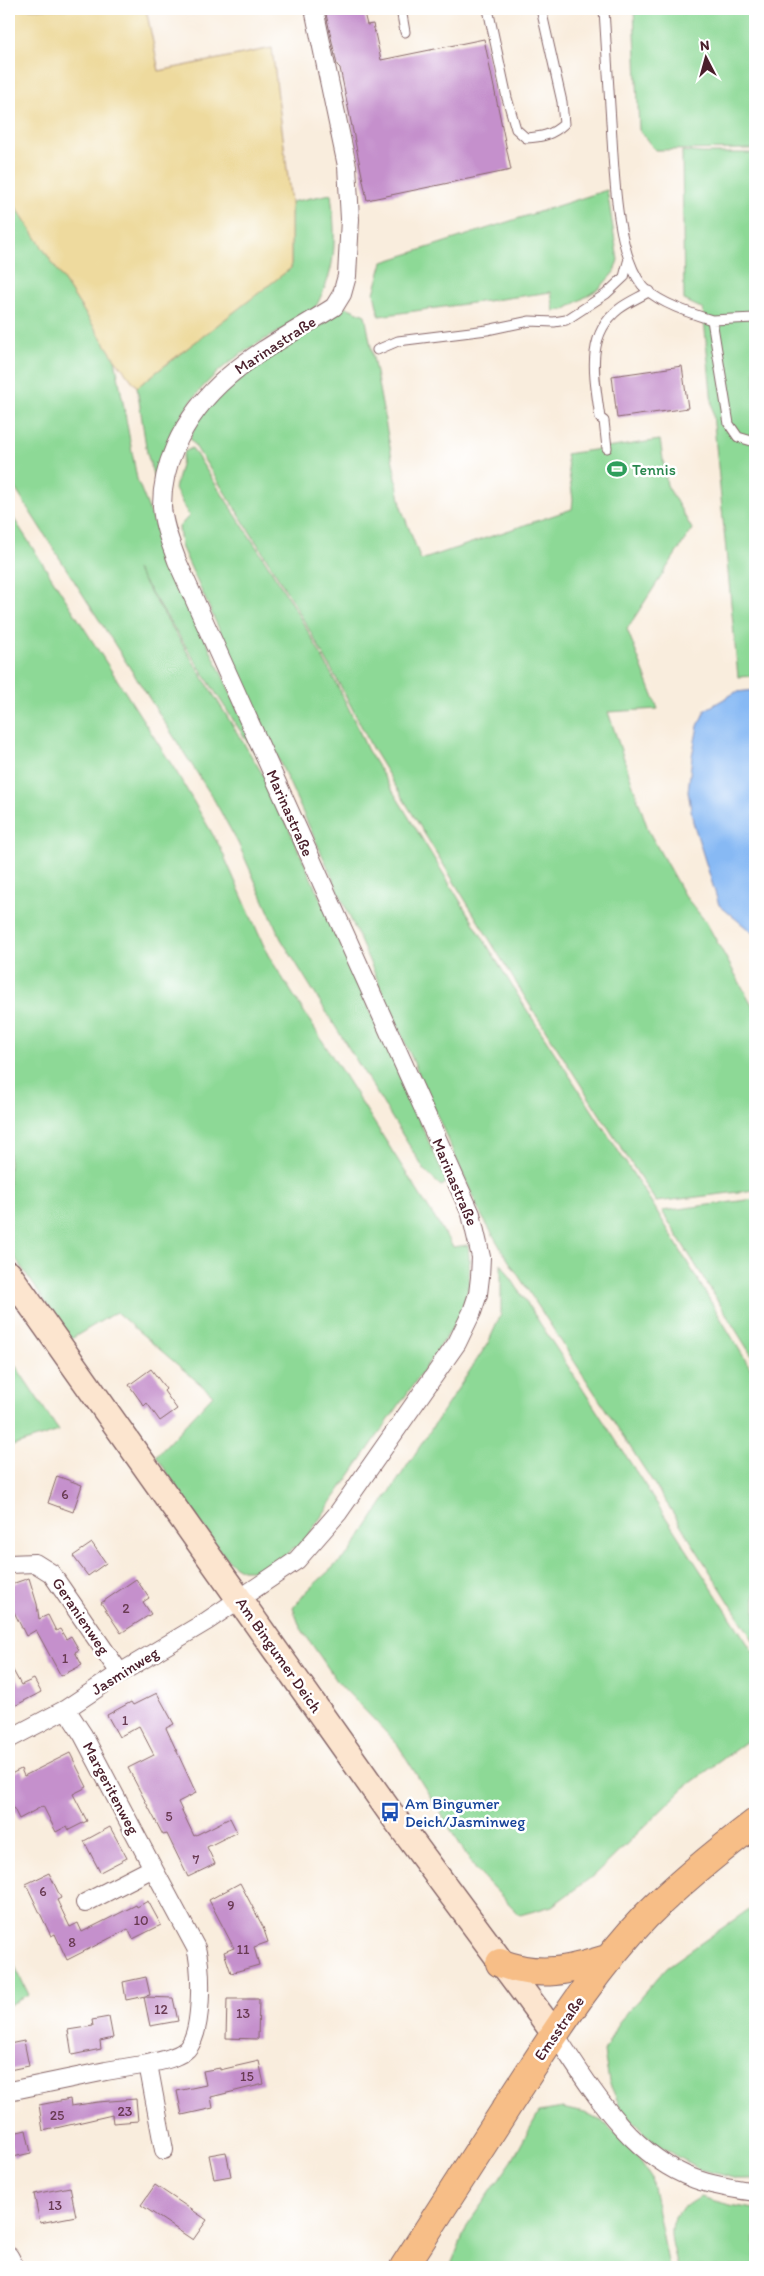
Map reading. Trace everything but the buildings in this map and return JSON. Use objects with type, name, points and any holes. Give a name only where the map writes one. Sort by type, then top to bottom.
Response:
[{"type":"main road","name":"Am Bingumer Deich","points":[[9,1274],[239,1600],[500,1963],[554,2033]]},
{"type":"main road","name":"Emsstraße","points":[[404,2267],[554,2033],[610,1958],[645,1918],[675,1889],[707,1860],[755,1823]]},
{"type":"main road","points":[[500,1963],[528,1971],[558,1972],[610,1958]]},
{"type":"street","name":"Marinastraße","points":[[239,1600],[297,1560],[338,1513],[458,1343],[478,1294],[481,1257],[471,1214],[176,561],[166,531],[162,506],[166,473],[183,428],[197,407],[238,367],[334,307],[342,294],[347,276],[350,218],[347,166],[314,9]]},
{"type":"street","name":"Geranienweg","points":[[9,1564],[35,1562],[51,1572],[120,1673]]},
{"type":"street","name":"Jasminweg","points":[[9,1740],[66,1709],[120,1673],[239,1600]]},
{"type":"street","name":"Margeritenweg","points":[[9,2091],[148,2064],[186,2050],[195,2038],[198,2020],[200,1960],[196,1948],[83,1735],[66,1709]]},
{"type":"street","points":[[84,1903],[153,1868]]},
{"type":"street","points":[[554,2033],[610,2114],[632,2138],[665,2165],[695,2179],[755,2192]]},
{"type":"street","points":[[148,2064],[164,2150]]},
{"type":"street","points":[[9,2256],[15,2267]]},
{"type":"lane","points":[[401,9],[405,32]]},
{"type":"lane","points":[[488,9],[516,129],[526,138],[542,137],[554,132],[564,124],[562,102],[541,9]]},
{"type":"lane","points":[[604,9],[616,196],[628,262],[642,285],[691,314],[712,320],[755,318]]},
{"type":"lane","points":[[377,350],[398,341],[487,330],[530,321],[554,322],[566,320],[606,294],[624,277],[628,262]]},
{"type":"lane","points":[[607,448],[604,421],[600,418],[594,368],[595,345],[599,333],[607,321],[619,309],[650,291]]},
{"type":"lane","points":[[712,320],[729,424],[738,437],[755,442]]},
{"type":"green space","points":[[634,9],[755,9],[755,149],[655,150],[639,130]]},
{"type":"green space","points":[[682,151],[755,153],[755,676],[738,677],[703,309],[684,300]]},
{"type":"green space","points":[[607,190],[618,260],[614,272],[600,288],[564,310],[554,311],[551,292],[379,316],[374,293],[383,262]]},
{"type":"green space","points":[[331,194],[334,220],[333,257],[327,282],[317,304],[310,312],[297,321],[239,355],[205,385],[180,419],[170,439],[156,485],[147,453],[137,387],[291,268],[291,202]]},
{"type":"green space","points":[[9,196],[115,359],[137,479],[172,568],[270,777],[136,569],[270,786],[445,1178],[445,1184],[441,1186],[425,1171],[281,939],[238,843],[213,798],[9,479]]},
{"type":"green space","points":[[346,307],[365,315],[402,510],[421,560],[572,509],[573,499],[566,454],[660,440],[667,485],[692,529],[627,629],[658,709],[608,712],[649,832],[684,895],[706,922],[755,1010],[755,1190],[656,1202],[529,1004],[372,748],[309,629],[190,438],[204,407],[247,370]]},
{"type":"green space","points":[[192,448],[308,632],[330,670],[367,749],[525,1007],[652,1203],[755,1376],[755,1643],[675,1516],[503,1252],[480,1213],[330,872],[181,546],[179,527],[189,516],[175,489],[184,452]]},
{"type":"green space","points":[[9,511],[177,773],[220,847],[268,955],[453,1247],[468,1245],[470,1270],[468,1290],[450,1332],[305,1540],[270,1567],[260,1570],[242,1570],[232,1564],[219,1550],[156,1456],[213,1395],[116,1312],[71,1339],[9,1249]]},
{"type":"green space","points":[[755,1199],[755,1361],[662,1211]]},
{"type":"green space","points":[[501,1263],[755,1655],[755,1691],[752,1697],[755,1702],[755,1735],[684,1788],[597,1873],[552,1906],[520,1915],[476,1870],[398,1745],[337,1681],[300,1627],[293,1608],[307,1591],[351,1551],[488,1343],[501,1314]]},
{"type":"green space","points":[[9,1356],[59,1431],[9,1447]]},
{"type":"green space","points":[[755,1905],[755,2179],[737,2179],[699,2169],[652,2141],[621,2109],[609,2082],[604,2052],[618,2023],[667,1967]]},
{"type":"green space","points":[[9,1954],[29,1995],[9,2005]]},
{"type":"green space","points":[[563,2108],[585,2113],[607,2125],[637,2156],[651,2177],[669,2267],[450,2267],[468,2224],[512,2161],[539,2112]]},
{"type":"green space","points":[[700,2197],[755,2209],[755,2267],[678,2267],[672,2243],[671,2226],[679,2212]]},
{"type":"sand","points":[[9,9],[146,9],[159,71],[272,48],[291,202],[291,268],[137,387],[115,359],[9,196]]},
{"type":"water","points":[[755,690],[755,935],[719,905],[693,822],[688,791],[698,726],[705,710],[736,692]]},
{"type":"place","name":"Tennis","points":[[617,469]]},
{"type":"place","name":"Am Bingumer Deich/Jasminweg","points":[[390,1812]]}]
